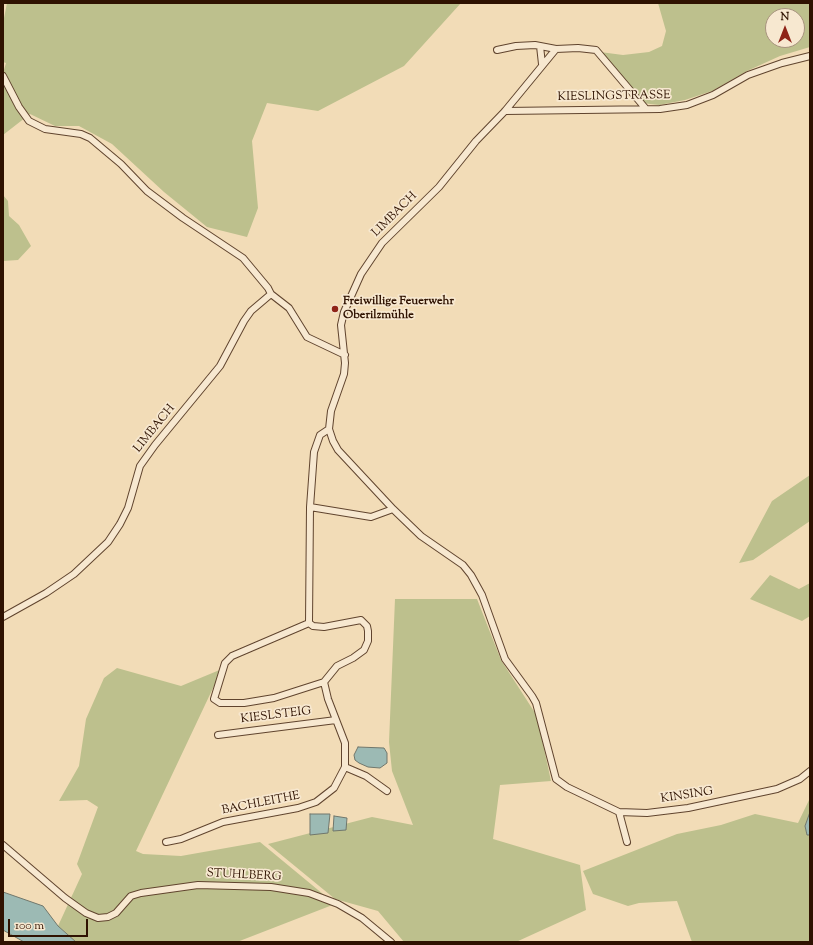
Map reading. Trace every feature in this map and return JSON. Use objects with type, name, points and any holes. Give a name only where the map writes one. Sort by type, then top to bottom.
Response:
[{"type":"street","points":[[496,50],[516,46],[535,45],[556,49],[578,48],[596,50],[646,109]]},
{"type":"street","points":[[540,46],[542,64]]},
{"type":"street","name":"LIMBACH","points":[[329,429],[331,410],[344,374],[344,354],[341,325],[344,312],[361,274],[373,255],[392,232],[439,187],[476,141],[505,111],[542,64],[556,49]]},
{"type":"street","name":"KIESLINGSTRASSE","points":[[505,111],[660,110],[687,106],[713,95],[748,75],[782,63],[810,56]]},
{"type":"street","points":[[3,76],[19,107],[29,121],[45,129],[81,134],[90,138],[160,201],[243,258],[268,288],[270,294],[289,308],[307,337],[344,354]]},
{"type":"street","name":"LIMBACH","points":[[3,617],[74,574],[108,542],[120,524],[128,508],[140,466],[155,445],[220,366],[244,320],[251,311],[270,294]]},
{"type":"street","points":[[310,507],[371,516],[393,509],[338,450],[329,429],[320,435],[314,452],[310,507],[309,623],[313,626],[324,627],[362,620],[367,626],[368,631],[367,646],[353,658],[337,666],[324,682]]},
{"type":"street","name":"KINSING","points":[[393,509],[421,536],[463,565],[471,575],[482,595],[505,659],[536,703],[556,779],[567,787],[619,812],[654,812],[688,808],[777,788],[800,779],[810,772]]},
{"type":"street","name":"KIESLSTEIG","points":[[309,623],[232,656],[225,663],[214,699],[220,703],[244,703],[274,698],[324,682]]},
{"type":"street","name":"BACHLEITHE","points":[[166,842],[181,839],[223,822],[298,808],[316,802],[334,788],[345,767],[345,743],[328,699],[324,682]]},
{"type":"street","name":"KIESLSTEIG","points":[[218,735],[336,720]]},
{"type":"street","points":[[345,767],[366,776],[387,791]]},
{"type":"street","points":[[619,812],[627,842]]},
{"type":"street","name":"STUHLBERG","points":[[3,845],[65,898],[92,916],[108,917],[116,913],[131,896],[141,893],[198,885],[271,886],[309,893],[338,904],[362,918],[391,942]]},
{"type":"green space","points":[[7,3],[461,3],[404,66],[318,111],[267,103],[252,141],[258,208],[247,237],[207,227],[164,192],[112,144],[79,126],[55,126],[30,114],[3,135],[3,73],[6,63],[3,62],[3,23]]},
{"type":"green space","points":[[658,3],[810,3],[810,47],[780,56],[747,71],[712,91],[685,100],[659,105],[642,103],[600,52],[623,55],[649,52],[662,46],[666,31]]},
{"type":"green space","points":[[3,195],[8,201],[9,216],[19,225],[31,246],[18,260],[3,261]]},
{"type":"green space","points":[[810,475],[810,521],[753,560],[739,563],[772,501]]},
{"type":"green space","points":[[770,575],[799,589],[810,583],[810,616],[802,621],[750,599]]},
{"type":"green space","points":[[395,599],[477,599],[501,660],[537,716],[551,781],[500,785],[493,839],[580,865],[586,910],[516,942],[404,942],[378,911],[335,899],[268,844],[372,817],[413,825],[392,771],[389,742]]},
{"type":"green space","points":[[117,668],[181,686],[222,669],[136,851],[143,854],[181,856],[260,842],[335,904],[237,942],[76,942],[58,926],[82,874],[77,864],[98,807],[87,800],[59,801],[79,766],[86,719],[104,678]]},
{"type":"green space","points":[[810,798],[810,812],[805,826],[807,835],[810,835],[810,942],[692,942],[677,901],[639,903],[628,906],[593,894],[583,871],[677,834],[721,825],[755,814],[798,823]]},
{"type":"water","points":[[358,747],[384,748],[387,753],[387,763],[380,768],[368,767],[359,763],[355,760],[354,755]]},
{"type":"water","points":[[810,812],[810,835],[807,835],[805,826]]},
{"type":"water","points":[[310,814],[330,814],[328,833],[310,835]]},
{"type":"water","points":[[334,816],[347,818],[346,830],[333,831]]},
{"type":"water","points":[[3,892],[43,906],[58,926],[76,942],[24,942],[3,930]]},
{"type":"place","name":"Freiwillige Feuerwehr Oberilzmühle","points":[[335,309]]}]
